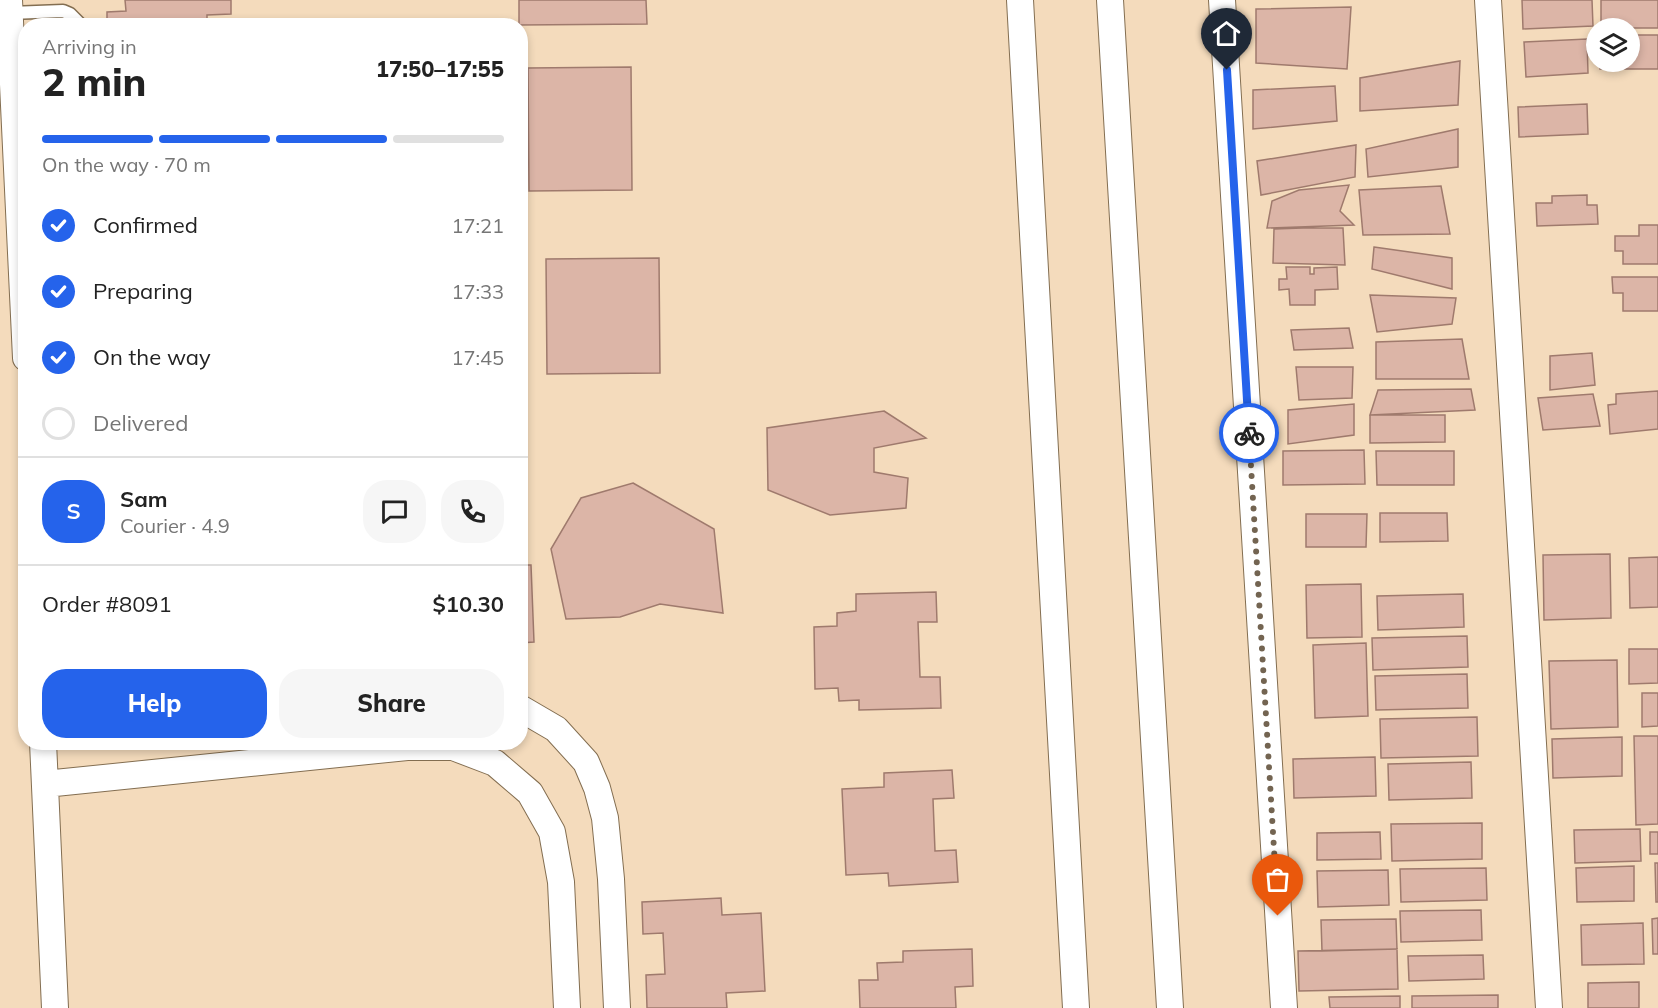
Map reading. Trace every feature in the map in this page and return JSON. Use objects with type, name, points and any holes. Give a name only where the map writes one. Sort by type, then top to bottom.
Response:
[{"type":"street","points":[[1020,0],[1076,1008]]},
{"type":"street","points":[[1110,0],[1170,1008]]},
{"type":"street","points":[[1222,0],[1284,1008]]},
{"type":"street","points":[[1488,0],[1549,1008]]},
{"type":"street","points":[[10,6],[18,175]]},
{"type":"street","points":[[528,713],[556,729],[586,762],[597,788],[605,818],[611,879],[617,1008]]},
{"type":"street","points":[[43,750],[55,1008]]},
{"type":"street","points":[[45,784],[378,750]]},
{"type":"street","points":[[461,750],[495,763],[530,793],[552,832],[561,882],[567,1008]]},
{"type":"lane","points":[[10,6],[63,11],[74,18]]},
{"type":"building","points":[[125,0],[231,0],[231,14],[207,15],[207,18],[107,18],[107,12],[126,11]]},
{"type":"building","points":[[519,0],[646,0],[647,24],[528,25],[528,18],[519,18]]},
{"type":"building","points":[[1522,0],[1592,0],[1593,18],[1586,18],[1586,26],[1523,29]]},
{"type":"building","points":[[1601,0],[1658,0],[1658,28],[1640,28],[1640,18],[1601,18]]},
{"type":"building","points":[[1351,7],[1347,69],[1256,63],[1256,9]]},
{"type":"building","points":[[1640,35],[1658,35],[1658,69],[1640,69]]},
{"type":"building","points":[[1586,39],[1586,72],[1588,73],[1526,77],[1524,42]]},
{"type":"building","points":[[1460,61],[1458,105],[1360,111],[1360,78]]},
{"type":"building","points":[[631,67],[632,190],[529,191],[528,68]]},
{"type":"building","points":[[1335,86],[1337,121],[1253,129],[1253,90]]},
{"type":"building","points":[[1587,104],[1588,134],[1519,137],[1518,107]]},
{"type":"building","points":[[1458,129],[1458,167],[1368,177],[1366,149]]},
{"type":"building","points":[[1356,145],[1355,177],[1261,195],[1257,161]]},
{"type":"building","points":[[1349,185],[1340,211],[1354,225],[1267,228],[1272,201],[1299,190]]},
{"type":"building","points":[[1441,186],[1450,234],[1363,235],[1359,190]]},
{"type":"building","points":[[1587,195],[1587,205],[1597,205],[1598,224],[1537,226],[1536,203],[1552,203],[1552,196]]},
{"type":"building","points":[[1639,225],[1658,225],[1658,264],[1623,264],[1623,251],[1615,251],[1615,236],[1639,236]]},
{"type":"building","points":[[1343,228],[1345,265],[1273,263],[1274,229]]},
{"type":"building","points":[[1374,247],[1452,258],[1452,289],[1372,269]]},
{"type":"building","points":[[659,258],[660,373],[547,374],[546,259]]},
{"type":"building","points":[[1286,267],[1310,267],[1310,274],[1314,274],[1314,268],[1337,267],[1338,289],[1315,290],[1315,305],[1290,305],[1289,289],[1279,290],[1279,279],[1287,279]]},
{"type":"building","points":[[1612,277],[1658,277],[1658,311],[1623,311],[1623,293],[1613,293]]},
{"type":"building","points":[[1370,295],[1456,298],[1452,324],[1377,332]]},
{"type":"building","points":[[1349,328],[1353,348],[1294,350],[1291,330]]},
{"type":"building","points":[[1462,339],[1469,379],[1376,379],[1376,342]]},
{"type":"building","points":[[1592,353],[1595,385],[1550,390],[1550,356]]},
{"type":"building","points":[[1296,367],[1353,367],[1352,398],[1299,400]]},
{"type":"building","points":[[1471,389],[1475,410],[1370,415],[1378,390]]},
{"type":"building","points":[[1658,391],[1658,429],[1610,434],[1608,405],[1616,404],[1616,394]]},
{"type":"building","points":[[1593,394],[1600,426],[1543,430],[1538,398]]},
{"type":"building","points":[[1354,404],[1354,435],[1288,444],[1288,410]]},
{"type":"building","points":[[884,411],[926,438],[874,448],[874,472],[908,478],[906,508],[830,515],[768,490],[767,428]]},
{"type":"building","points":[[1370,415],[1445,415],[1445,442],[1370,443]]},
{"type":"building","points":[[1364,450],[1365,484],[1283,485],[1283,451]]},
{"type":"building","points":[[1376,451],[1454,451],[1454,485],[1377,485]]},
{"type":"building","points":[[633,483],[714,529],[723,613],[660,604],[620,617],[566,619],[551,549],[581,498]]},
{"type":"building","points":[[1380,513],[1447,513],[1448,541],[1380,542]]},
{"type":"building","points":[[1306,514],[1367,514],[1366,547],[1306,547]]},
{"type":"building","points":[[1610,554],[1611,618],[1544,620],[1543,555]]},
{"type":"building","points":[[1658,557],[1658,607],[1630,608],[1629,558]]},
{"type":"building","points":[[528,565],[531,565],[534,642],[528,642]]},
{"type":"building","points":[[1361,584],[1362,637],[1307,638],[1306,585]]},
{"type":"building","points":[[936,592],[937,622],[918,622],[920,677],[940,677],[941,708],[859,710],[859,700],[839,701],[838,688],[815,689],[814,627],[837,626],[837,613],[856,611],[856,594]]},
{"type":"building","points":[[1463,594],[1464,627],[1378,630],[1377,596]]},
{"type":"building","points":[[1467,636],[1468,667],[1373,670],[1372,638]]},
{"type":"building","points":[[1366,643],[1368,716],[1315,718],[1313,645]]},
{"type":"building","points":[[1629,649],[1658,649],[1658,683],[1629,684]]},
{"type":"building","points":[[1617,660],[1618,727],[1551,729],[1549,661]]},
{"type":"building","points":[[1467,674],[1468,708],[1376,710],[1375,676]]},
{"type":"building","points":[[1642,693],[1658,693],[1658,726],[1642,727]]},
{"type":"building","points":[[1477,717],[1478,756],[1381,758],[1380,719]]},
{"type":"building","points":[[1634,736],[1658,736],[1658,824],[1636,825]]},
{"type":"building","points":[[1622,737],[1622,776],[1553,778],[1552,739]]},
{"type":"building","points":[[1375,757],[1376,796],[1294,798],[1293,759]]},
{"type":"building","points":[[1471,762],[1472,798],[1389,800],[1388,764]]},
{"type":"building","points":[[952,770],[954,798],[933,799],[935,851],[956,850],[958,882],[889,886],[888,873],[846,875],[842,789],[884,787],[884,773]]},
{"type":"building","points":[[1482,823],[1482,859],[1392,861],[1391,824]]},
{"type":"building","points":[[1640,829],[1641,861],[1575,863],[1574,830]]},
{"type":"building","points":[[1380,832],[1381,859],[1317,860],[1317,833]]},
{"type":"building","points":[[1650,832],[1658,832],[1658,854],[1650,854]]},
{"type":"building","points":[[1655,863],[1658,863],[1658,902],[1656,902]]},
{"type":"building","points":[[1634,866],[1634,901],[1577,902],[1576,868]]},
{"type":"building","points":[[1486,868],[1487,900],[1401,902],[1400,869]]},
{"type":"building","points":[[1388,870],[1389,905],[1318,907],[1317,871]]},
{"type":"building","points":[[721,898],[722,915],[761,913],[765,991],[726,993],[727,1008],[647,1008],[646,975],[665,974],[663,933],[643,934],[642,902]]},
{"type":"building","points":[[1481,910],[1482,940],[1401,942],[1400,911]]},
{"type":"building","points":[[1658,918],[1658,954],[1653,954],[1652,919]]},
{"type":"building","points":[[1396,919],[1397,949],[1322,951],[1321,920]]},
{"type":"building","points":[[1643,923],[1644,964],[1582,965],[1581,925]]},
{"type":"building","points":[[972,949],[973,986],[955,987],[956,1008],[860,1008],[859,980],[878,980],[877,963],[903,962],[903,951]]},
{"type":"building","points":[[1397,949],[1398,989],[1299,991],[1298,951]]},
{"type":"building","points":[[1483,955],[1484,979],[1409,981],[1408,956]]},
{"type":"building","points":[[1639,982],[1639,1008],[1588,1008],[1588,983]]},
{"type":"building","points":[[1498,995],[1498,1008],[1412,1008],[1412,996]]},
{"type":"building","points":[[1400,996],[1400,1008],[1330,1008],[1329,997]]},
{"type":"way so far","points":[[1249,433],[1278,916]]},
{"type":"route","points":[[1227,70],[1249,433]]}]
